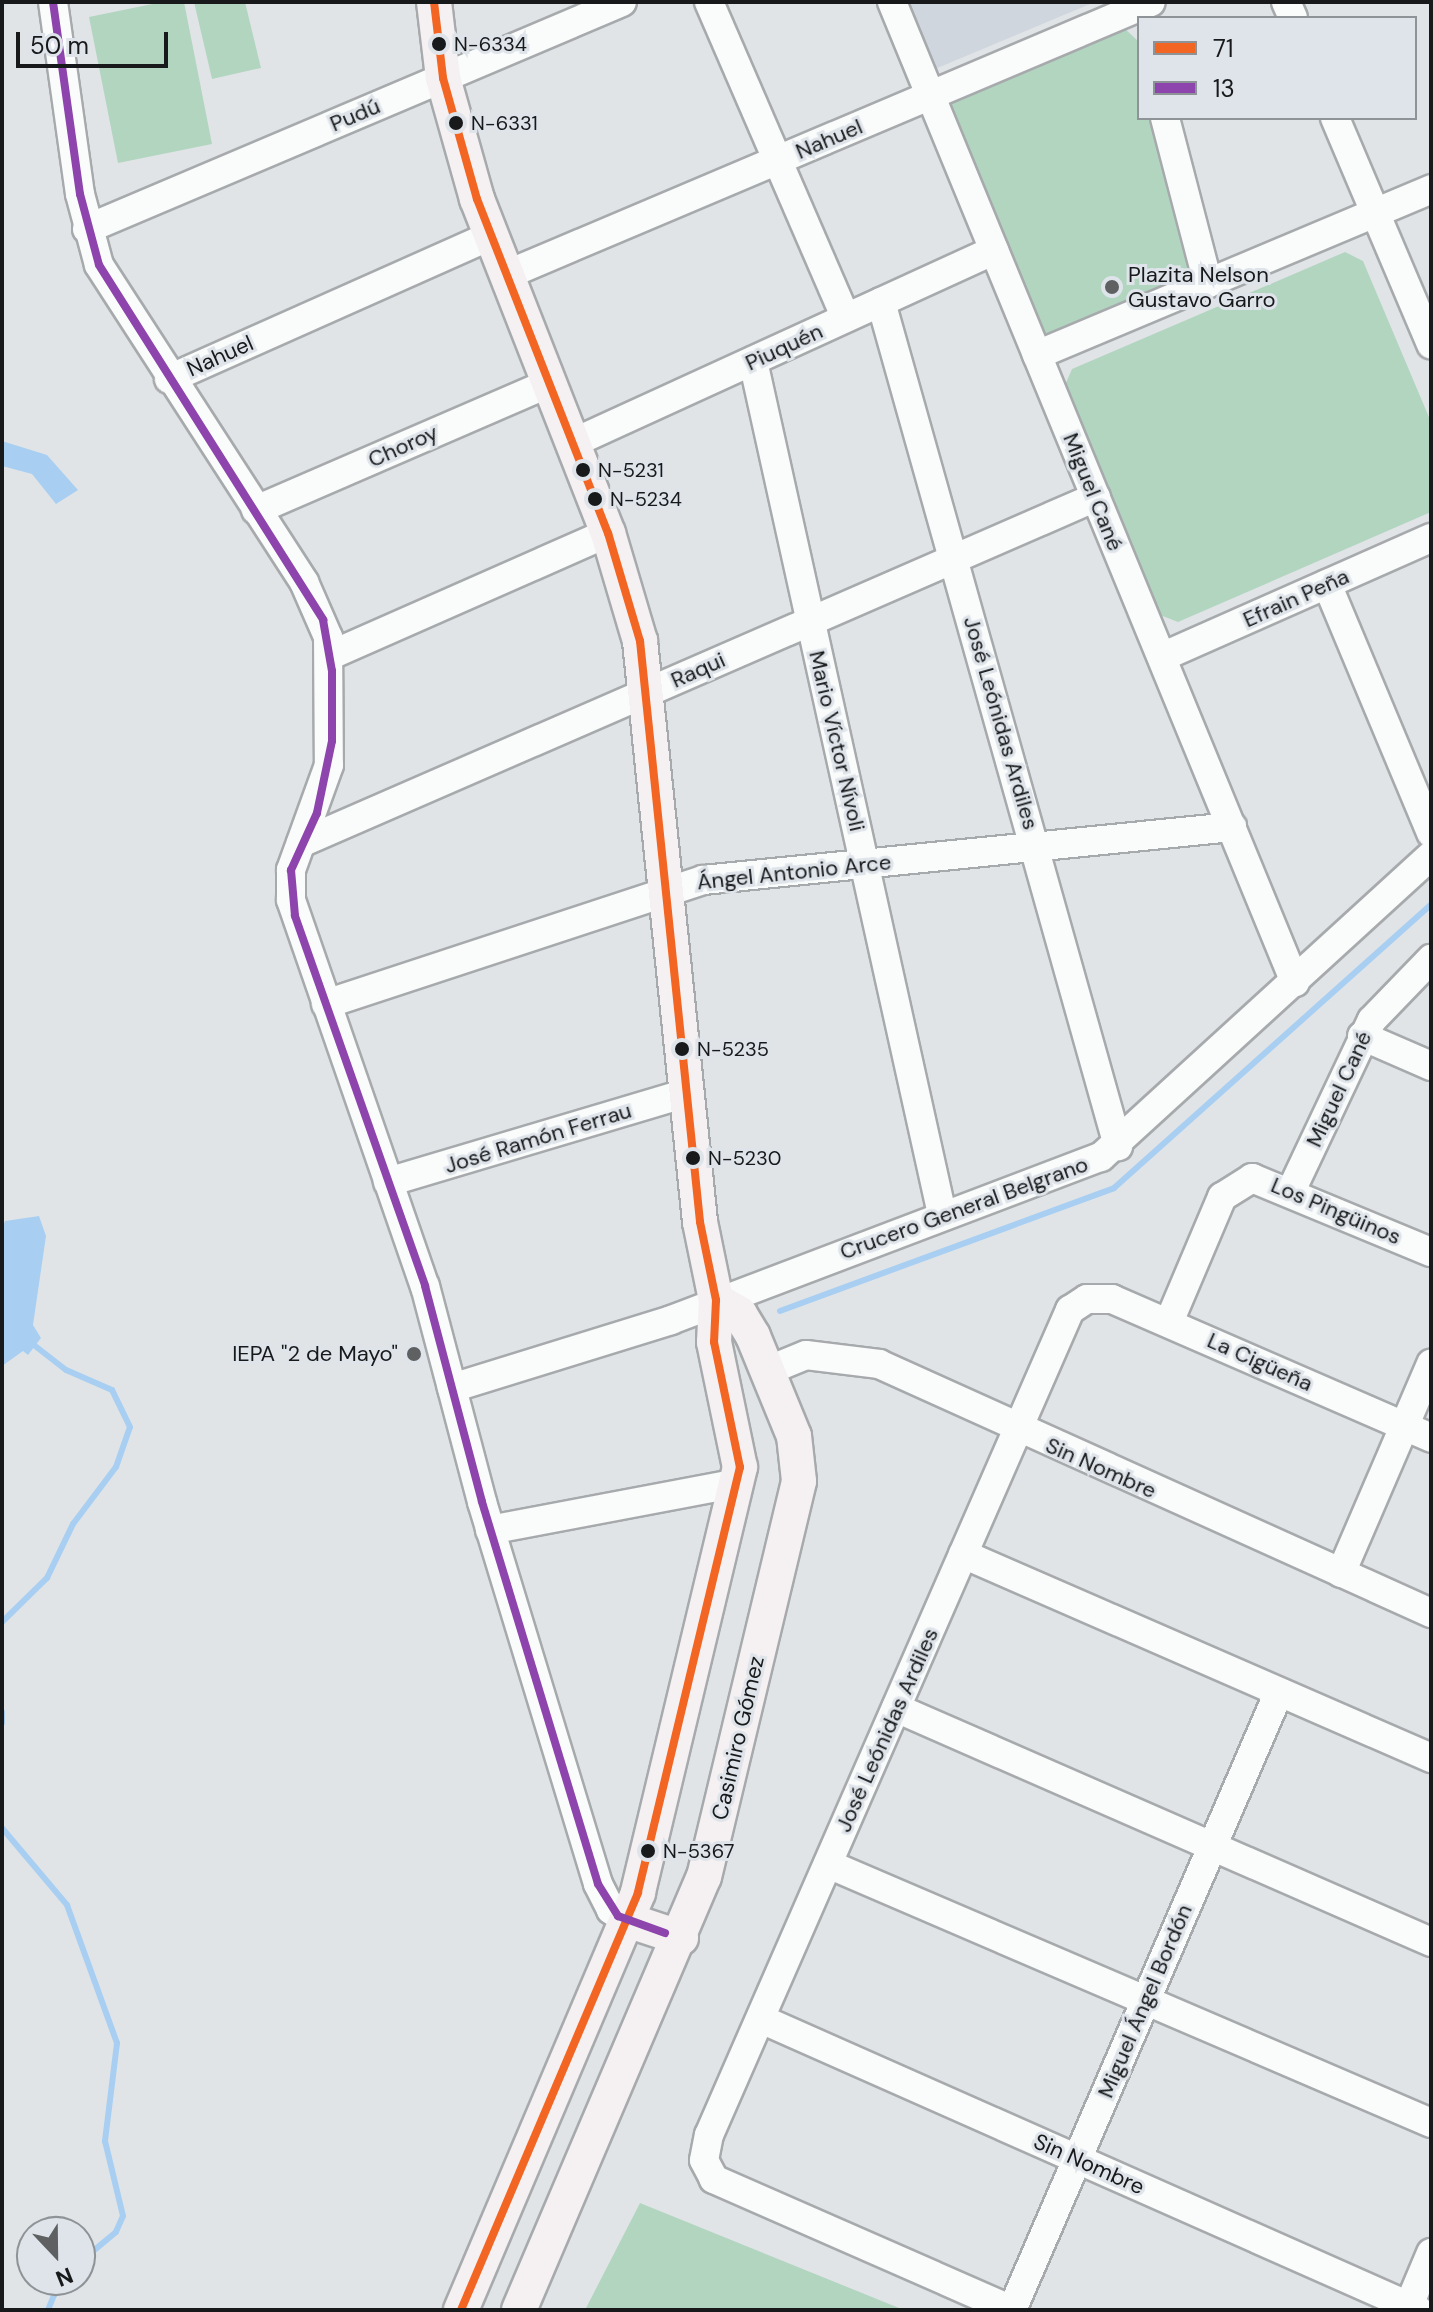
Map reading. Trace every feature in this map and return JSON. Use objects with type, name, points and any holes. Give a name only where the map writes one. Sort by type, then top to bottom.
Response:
[{"type":"main road","points":[[434,2],[443,78],[490,236],[608,533],[634,614],[647,693],[703,1244],[716,1300],[714,1342],[739,1448],[738,1483],[658,1827],[627,1920],[461,2310]]},
{"type":"main road","name":"Casimiro Gómez","points":[[519,2310],[681,1938],[713,1847],[799,1481],[798,1452],[747,1324],[716,1300]]},
{"type":"main road","points":[[627,1920],[681,1938]]},
{"type":"street","points":[[53,2],[87,229],[108,284],[314,600],[331,655],[329,765],[301,843],[291,900],[388,1182],[598,1884],[611,1910],[627,1920]]},
{"type":"street","name":"Pudú","points":[[87,229],[622,2]]},
{"type":"street","points":[[709,2],[846,318]]},
{"type":"street","name":"Miguel Cané","points":[[892,2],[1295,982]]},
{"type":"street","name":"Nahuel","points":[[506,275],[1152,2]]},
{"type":"street","points":[[1166,120],[1208,283]]},
{"type":"street","points":[[1336,120],[1431,344]]},
{"type":"street","points":[[1037,355],[1431,189]]},
{"type":"street","name":"Nahuel","points":[[169,379],[490,236]]},
{"type":"street","name":"Piuquén","points":[[573,443],[994,250]]},
{"type":"street","name":"José Leónidas Ardiles","points":[[881,302],[1118,1146]]},
{"type":"street","name":"Mario Víctor Nívoli","points":[[753,361],[942,1214]]},
{"type":"street","name":"Choroy","points":[[256,510],[549,383]]},
{"type":"street","name":"Raqui","points":[[301,843],[1096,497]]},
{"type":"street","points":[[331,655],[608,533]]},
{"type":"street","name":"Efrain Peña","points":[[1162,657],[1431,538]]},
{"type":"street","points":[[1327,584],[1431,833]]},
{"type":"street","name":"Ángel Antonio Arce","points":[[326,1004],[667,890],[865,863],[1037,849],[1232,827]]},
{"type":"street","name":"Crucero General Belgrano","points":[[452,1388],[716,1300],[942,1214],[1079,1168],[1118,1146],[1431,856]]},
{"type":"street","name":"Miguel Cané","points":[[1291,1191],[1362,1036],[1431,959]]},
{"type":"street","points":[[1362,1036],[1431,1066]]},
{"type":"street","name":"José Ramón Ferrau","points":[[388,1182],[687,1093]]},
{"type":"street","name":"Los Pingüinos","points":[[1169,1322],[1222,1197],[1240,1181],[1263,1179],[1431,1252]]},
{"type":"street","name":"José Leónidas Ardiles","points":[[1012,2310],[724,2186],[707,2170],[705,2147],[1065,1318],[1087,1299]]},
{"type":"street","name":"La Cigüeña","points":[[1087,1299],[1112,1299],[1169,1322],[1431,1438]]},
{"type":"street","name":"Sin Nombre","points":[[767,1371],[806,1355],[856,1357],[1431,1613]]},
{"type":"street","points":[[1341,1573],[1431,1364]]},
{"type":"street","points":[[490,1530],[738,1483]]},
{"type":"street","points":[[963,1554],[1431,1758]]},
{"type":"street","name":"Miguel Ángel Bordón","points":[[1012,2310],[1279,1692]]},
{"type":"street","points":[[896,1708],[1431,1942]]},
{"type":"street","points":[[828,1864],[1431,2123]]},
{"type":"street","name":"Sin Nombre","points":[[761,2019],[1411,2308]]},
{"type":"street","points":[[1411,2308],[1431,2253]]},
{"type":"shaded area","points":[[907,2],[1095,2],[935,69]]},
{"type":"green space","points":[[162,2],[184,2],[212,144],[118,163],[89,17]]},
{"type":"green space","points":[[194,2],[245,2],[261,68],[212,79]]},
{"type":"green space","points":[[1122,26],[1137,40],[1137,120],[1159,120],[1194,274],[1046,342],[944,104]]},
{"type":"green space","points":[[1345,252],[1363,261],[1431,422],[1431,512],[1178,622],[1160,615],[1065,385],[1072,369]]},
{"type":"green space","points":[[640,2203],[904,2310],[585,2310]]},
{"type":"water","points":[[2,441],[47,455],[78,490],[56,504],[32,474],[2,466]]},
{"type":"water","points":[[39,1216],[46,1236],[33,1325],[41,1338],[28,1355],[23,1351],[2,1366],[2,1229],[5,1221]]},
{"type":"waterway","points":[[780,1311],[1114,1188],[1431,905]]},
{"type":"waterway","points":[[2,1622],[47,1578],[73,1524],[116,1467],[130,1427],[112,1390],[66,1370],[30,1342]]},
{"type":"waterway","points":[[2,1712],[2,1723]]},
{"type":"waterway","points":[[2,1828],[67,1905],[117,2043],[105,2141],[123,2216],[116,2232],[96,2249]]},
{"type":"waterway","points":[[48,2310],[54,2296]]},
{"type":"transit line","name":"13","points":[[53,2],[80,194],[99,265],[323,620],[332,671],[332,741],[317,813],[291,870],[295,916],[425,1286],[482,1502],[598,1884],[618,1916],[665,1933]]},
{"type":"transit line","name":"71","points":[[434,2],[443,78],[477,199],[608,533],[640,641],[700,1222],[716,1300],[714,1342],[740,1467],[638,1893],[461,2310]]},
{"type":"place","name":"N-6334","points":[[439,44]]},
{"type":"place","name":"N-6331","points":[[456,123]]},
{"type":"place","name":"Plazita Nelson Gustavo Garro","points":[[1112,287]]},
{"type":"place","name":"N-5231","points":[[583,470]]},
{"type":"place","name":"N-5234","points":[[595,499]]},
{"type":"place","name":"N-5235","points":[[682,1049]]},
{"type":"place","name":"N-5230","points":[[693,1158]]},
{"type":"place","name":"IEPA \"2 de Mayo\"","points":[[414,1354]]},
{"type":"place","name":"N-5367","points":[[648,1851]]}]
